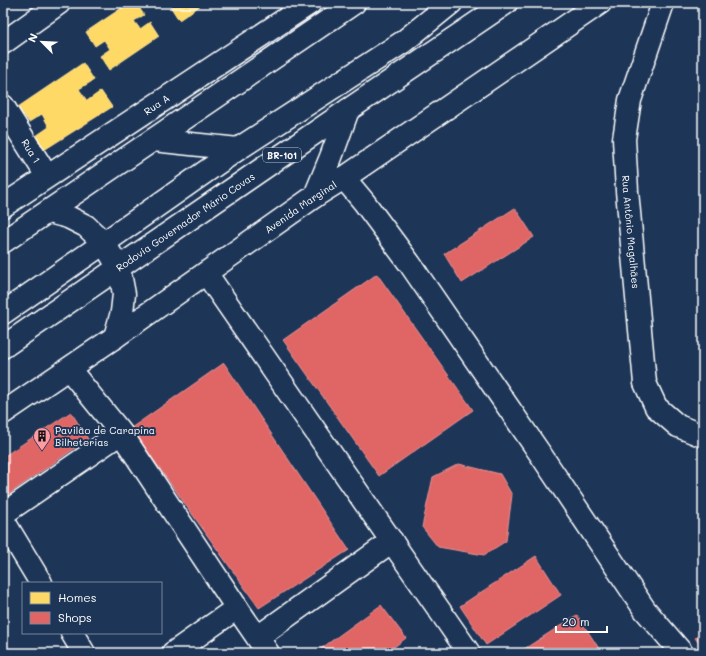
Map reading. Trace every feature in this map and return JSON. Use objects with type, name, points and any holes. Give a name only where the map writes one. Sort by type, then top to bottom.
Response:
[{"type":"street","points":[[3,43],[59,3]]},
{"type":"street","name":"Rua A","points":[[3,206],[310,3]]},
{"type":"street","points":[[3,242],[354,3]]},
{"type":"street","name":"BR-101","points":[[3,313],[104,244],[238,148],[402,42],[451,3]]},
{"type":"street","points":[[402,42],[461,3]]},
{"type":"street","name":"Rodovia Governador Mário Covas","points":[[3,347],[506,3]]},
{"type":"street","points":[[445,44],[521,3]]},
{"type":"street","name":"Avenida Marginal","points":[[3,414],[315,196],[344,178],[600,3]]},
{"type":"street","name":"Rua Antônio Magalhães","points":[[663,3],[630,100],[624,139],[627,192],[645,383],[656,407],[678,426],[703,436]]},
{"type":"street","name":"Rua 1","points":[[3,106],[47,176]]},
{"type":"street","points":[[315,196],[348,110]]},
{"type":"street","points":[[153,140],[238,148]]},
{"type":"street","points":[[344,178],[364,202],[410,264],[645,610],[682,653]]},
{"type":"street","points":[[49,212],[68,217],[86,226],[104,244],[119,268],[124,294],[122,312],[115,337]]},
{"type":"street","points":[[206,273],[469,653]]},
{"type":"street","points":[[69,369],[121,433],[263,645],[392,541]]},
{"type":"street","points":[[3,514],[121,433]]},
{"type":"street","points":[[3,520],[40,582]]},
{"type":"street","points":[[173,653],[237,608]]},
{"type":"street","points":[[73,634],[84,653]]},
{"type":"building: Homes","points":[[129,3],[136,3],[144,15],[134,21],[140,29],[150,22],[159,36],[109,70],[100,56],[110,49],[104,40],[95,46],[86,32]]},
{"type":"building: Homes","points":[[175,3],[204,3],[179,20],[170,6]]},
{"type":"building: Homes","points":[[83,63],[94,80],[79,89],[87,101],[101,91],[112,107],[44,150],[36,136],[49,127],[42,114],[29,122],[18,107]]},
{"type":"building: Homes","points":[[3,168],[7,174],[3,177]]},
{"type":"building: Shops","points":[[515,208],[534,237],[462,283],[444,254]]},
{"type":"building: Shops","points":[[377,274],[473,410],[379,476],[283,340]]},
{"type":"building: Shops","points":[[224,363],[349,550],[259,608],[131,428]]},
{"type":"building: Shops","name":"Pavilão de Carapina Bilheterias","points":[[71,412],[88,439],[3,498],[3,457]]},
{"type":"building: Shops","points":[[459,464],[500,474],[512,495],[506,541],[484,555],[438,547],[422,527],[433,477]]},
{"type":"building: Shops","points":[[536,556],[561,595],[486,645],[460,606]]},
{"type":"building: Shops","points":[[381,605],[406,638],[386,653],[315,653]]},
{"type":"building: Shops","points":[[577,615],[602,653],[518,653]]},
{"type":"building: Shops","points":[[703,632],[703,649],[695,638]]},
{"type":"place","name":"Pavilão de Carapina Bilheterias","points":[[42,451]]}]
